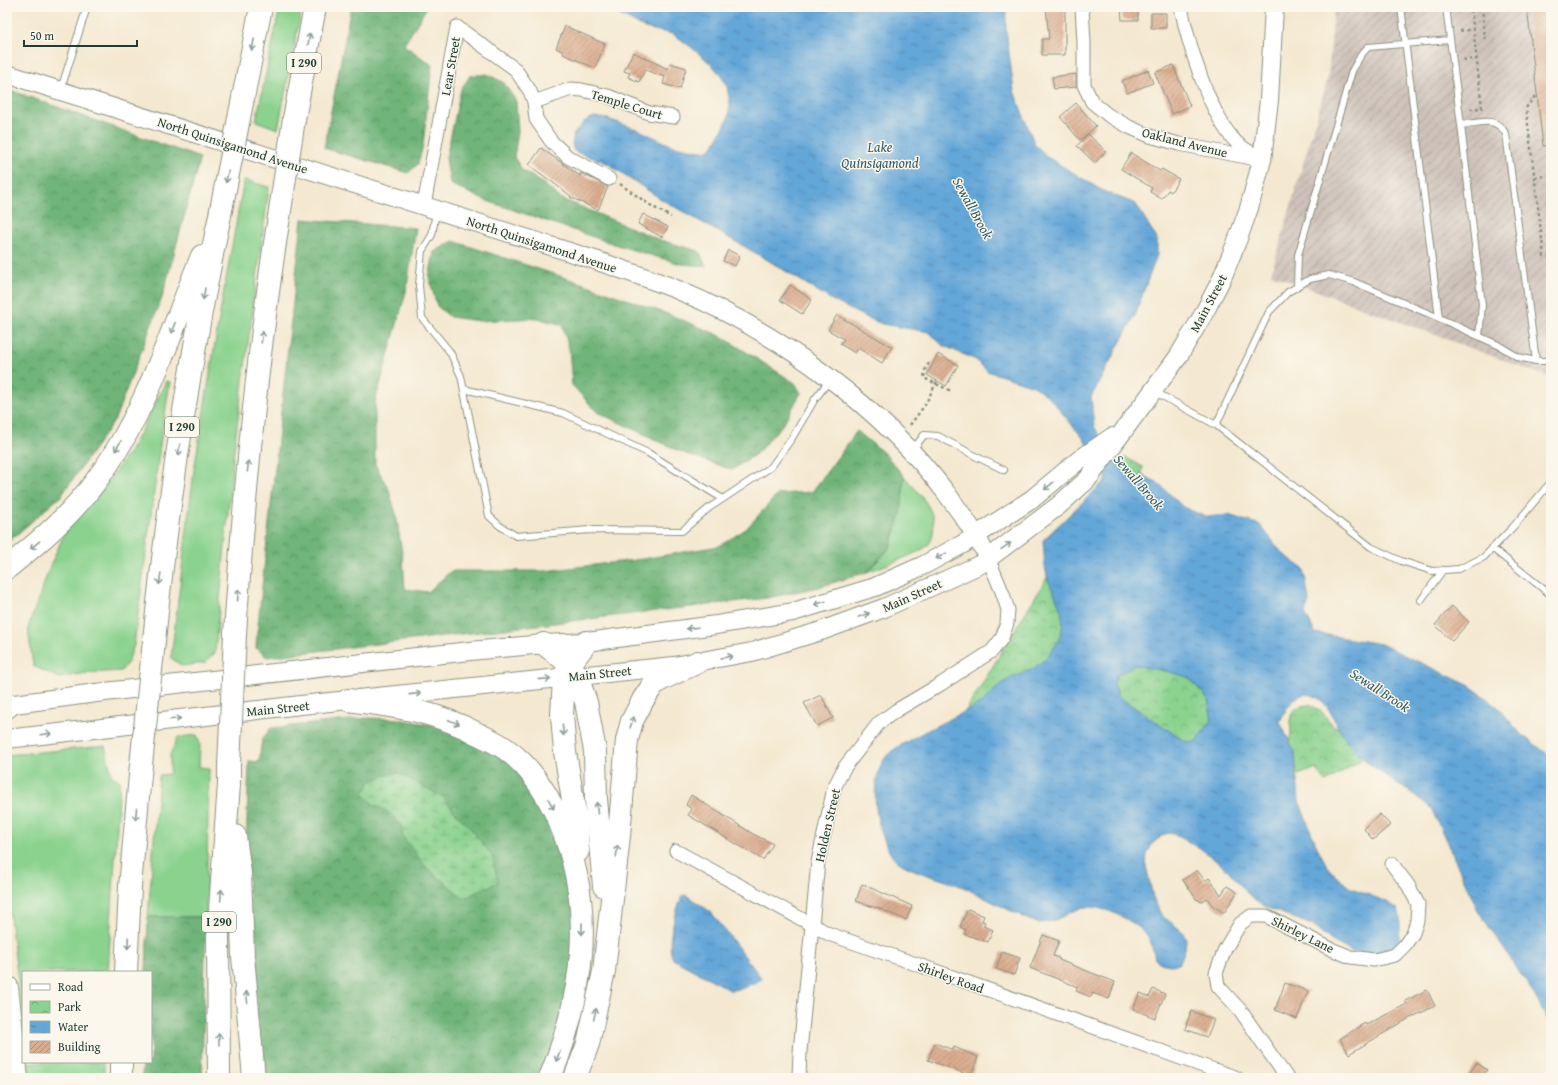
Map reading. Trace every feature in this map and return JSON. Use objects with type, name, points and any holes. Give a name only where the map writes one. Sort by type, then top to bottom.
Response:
[{"type":"highway","name":"I 290","points":[[126,971],[130,887],[159,586],[186,395],[261,7]]},
{"type":"highway","name":"I 290","points":[[219,1078],[218,937],[229,775],[235,634],[242,524],[255,395],[278,217],[294,119],[315,7]]},
{"type":"highway","points":[[7,568],[38,543],[75,506],[96,482],[112,458],[139,410],[220,215]]},
{"type":"highway","points":[[550,1078],[572,1014],[582,956],[581,900],[576,819],[565,752],[562,715],[570,672],[586,642]]},
{"type":"highway","points":[[544,644],[570,672],[586,702],[595,751],[596,799],[606,904],[606,945]]},
{"type":"highway","points":[[576,1078],[588,1044],[604,971],[619,836],[627,740],[632,721],[653,685],[660,680],[698,662]]},
{"type":"highway","points":[[348,700],[412,709],[439,716],[493,741],[520,761],[544,791],[554,809],[567,842],[581,900]]},
{"type":"highway","points":[[229,775],[240,873],[243,956],[254,1078]]},
{"type":"highway","points":[[7,987],[17,1078]]},
{"type":"highway","points":[[121,1078],[122,1063]]},
{"type":"main road","name":"Main Street","points":[[7,739],[348,700],[570,672],[674,666],[698,662],[752,652],[821,631],[884,608],[981,564],[1058,506],[1087,480],[1153,391],[1189,339],[1222,278],[1249,208],[1262,160],[1269,100],[1274,7]]},
{"type":"main road","name":"North Quinsigamond Avenue","points":[[7,74],[602,262],[679,290],[722,311],[778,343],[860,402],[911,452],[934,478],[977,536],[988,558]]},
{"type":"main road","name":"Main Street","points":[[8,705],[96,693],[544,644],[586,642],[716,626],[793,612],[875,587],[922,566],[977,536],[1032,499],[1079,460],[1123,430]]},
{"type":"street","name":"Oakland Avenue","points":[[1082,7],[1084,85],[1092,102],[1103,111],[1129,127],[1150,136],[1179,144],[1262,160]]},
{"type":"street","points":[[1181,7],[1185,30],[1215,111],[1227,131],[1237,143],[1262,160]]},
{"type":"street","name":"Lear Street","points":[[430,208],[457,27],[515,69],[530,91],[534,102],[536,119],[550,141],[568,157],[609,179]]},
{"type":"street","name":"Temple Court","points":[[534,102],[570,89],[582,90],[608,96],[649,113],[673,118]]},
{"type":"street","name":"Holden Street","points":[[799,1078],[800,1052],[818,862],[834,788],[844,768],[879,723],[897,710],[992,651],[1002,638],[1007,623],[1008,610],[988,558]]},
{"type":"street","name":"Shirley Road","points":[[676,851],[829,934],[1237,1078]]},
{"type":"street","name":"Shirley Lane","points":[[1287,1078],[1244,1015],[1218,986],[1216,973],[1225,948],[1240,924],[1251,916],[1266,916],[1331,949],[1351,957],[1374,960],[1396,955],[1405,946],[1413,933],[1417,921],[1418,904],[1408,884],[1392,864]]},
{"type":"lane","points":[[60,92],[87,7]]},
{"type":"lane","points":[[1402,7],[1439,318]]},
{"type":"lane","points":[[1446,9],[1462,125],[1482,305],[1479,336]]},
{"type":"lane","points":[[1297,287],[1298,256],[1352,71],[1361,55],[1368,47],[1450,40]]},
{"type":"lane","points":[[1462,125],[1492,122],[1501,126],[1506,134],[1536,361]]},
{"type":"lane","points":[[430,208],[432,235],[422,251],[419,285],[422,318],[450,352],[461,376],[489,516],[500,526],[516,536],[590,530],[682,531],[709,508],[771,467],[792,438],[815,399],[830,379]]},
{"type":"lane","points":[[1216,425],[1269,312],[1288,292],[1310,279],[1329,275],[1354,282],[1439,318],[1479,336],[1518,357],[1536,361],[1551,361]]},
{"type":"lane","points":[[464,389],[563,413],[648,453],[723,499]]},
{"type":"lane","points":[[1153,391],[1216,425],[1370,547],[1402,561],[1432,571],[1459,569],[1484,557],[1551,482]]},
{"type":"lane","points":[[911,452],[924,435],[938,436],[1004,470]]},
{"type":"lane","points":[[1492,548],[1551,594]]},
{"type":"lane","points":[[1421,600],[1443,570]]},
{"type":"path","points":[[1446,9],[1472,7],[1482,108],[1470,109]]},
{"type":"path","points":[[1482,7],[1485,39]]},
{"type":"path","points":[[1459,25],[1461,39]]},
{"type":"path","points":[[1460,31],[1474,29]]},
{"type":"path","points":[[1462,54],[1463,60],[1477,59]]},
{"type":"path","points":[[1536,96],[1526,108],[1544,256],[1551,256]]},
{"type":"path","points":[[1535,177],[1547,176]]},
{"type":"path","points":[[609,179],[616,181],[653,207],[671,217]]},
{"type":"path","points":[[929,363],[924,378],[936,382],[951,391]]},
{"type":"path","points":[[910,425],[925,405],[936,382]]},
{"type":"shaded area","points":[[1334,7],[1551,7],[1551,378],[1271,274],[1328,78]]},
{"type":"green space","points":[[280,7],[302,7],[278,129],[256,121]]},
{"type":"green space","points":[[351,7],[426,7],[404,45],[432,65],[423,145],[418,164],[408,173],[324,148]]},
{"type":"green space","points":[[487,74],[504,83],[516,101],[518,132],[514,157],[522,170],[544,184],[560,198],[660,240],[699,251],[706,266],[681,264],[626,248],[484,200],[450,184],[446,158],[461,89],[470,76]]},
{"type":"green space","points":[[7,89],[200,158],[162,298],[115,419],[61,496],[7,543]]},
{"type":"green space","points":[[244,180],[269,187],[234,449],[215,653],[205,663],[182,666],[171,658],[194,470]]},
{"type":"green space","points":[[302,219],[416,228],[406,292],[375,402],[375,464],[389,490],[396,514],[403,559],[405,589],[428,592],[451,571],[544,571],[643,559],[719,546],[746,529],[778,494],[812,492],[857,431],[885,454],[904,476],[901,514],[889,548],[867,572],[819,587],[767,598],[267,657],[256,648],[257,633]]},
{"type":"green space","points":[[453,241],[587,285],[668,314],[721,336],[795,383],[801,393],[783,424],[756,454],[732,470],[686,454],[597,412],[572,385],[569,348],[562,325],[537,318],[479,321],[450,317],[437,306],[429,278],[434,252]]},
{"type":"green space","points":[[166,381],[170,382],[161,438],[134,645],[128,662],[121,671],[87,673],[59,678],[33,666],[28,628],[50,566],[66,530],[111,477],[128,454]]},
{"type":"green space","points":[[1125,457],[1143,467],[1137,499],[1063,653],[946,743],[1107,479]]},
{"type":"green space","points":[[904,476],[924,499],[931,512],[934,527],[932,538],[927,546],[916,553],[867,572],[890,548],[901,514]]},
{"type":"green space","points":[[1134,665],[1188,677],[1208,699],[1212,720],[1195,743],[1186,742],[1119,697],[1114,683],[1116,676]]},
{"type":"green space","points":[[1306,705],[1313,706],[1324,714],[1332,725],[1344,731],[1361,760],[1326,782],[1315,769],[1298,775],[1294,768],[1289,745],[1291,732],[1290,721],[1292,712],[1298,707]]},
{"type":"green space","points":[[368,718],[398,719],[432,725],[503,756],[538,793],[570,867],[576,958],[544,1078],[263,1078],[246,847],[249,761],[259,762],[262,739],[271,728]]},
{"type":"green space","points":[[197,735],[200,744],[199,767],[209,768],[206,917],[148,917],[159,775],[170,774],[170,755],[178,737]]},
{"type":"green space","points":[[105,746],[112,776],[120,780],[108,971],[22,971],[22,1013],[7,894],[7,755]]},
{"type":"green space","points":[[398,773],[443,797],[459,817],[467,824],[492,856],[498,882],[464,898],[427,868],[403,837],[401,824],[387,811],[373,804],[363,793],[371,781],[386,775]]},
{"type":"green space","points":[[148,917],[206,917],[202,1078],[142,1078],[143,1063],[152,1063],[152,971],[146,971]]},
{"type":"green space","points":[[28,1063],[104,1063],[104,1078],[30,1078]]},
{"type":"water","name":"Lake Quinsigamond","points":[[604,7],[1006,7],[1006,30],[1014,91],[1035,145],[1049,158],[1103,191],[1136,204],[1157,239],[1157,255],[1135,315],[1091,397],[1094,426],[1118,466],[1133,478],[1143,476],[1157,482],[1183,507],[1206,517],[1228,515],[1260,525],[1282,553],[1304,569],[1309,602],[1305,613],[1315,633],[1381,644],[1470,686],[1498,707],[1519,732],[1551,757],[1551,1026],[1532,991],[1479,912],[1431,808],[1363,758],[1340,732],[1331,713],[1323,702],[1311,695],[1306,694],[1300,696],[1291,702],[1284,712],[1280,722],[1295,753],[1299,801],[1317,847],[1326,864],[1337,877],[1349,887],[1387,902],[1398,909],[1400,917],[1399,939],[1396,944],[1387,950],[1374,954],[1352,952],[1332,941],[1312,925],[1257,902],[1247,893],[1229,871],[1200,848],[1174,834],[1168,833],[1163,835],[1152,844],[1147,854],[1146,866],[1153,897],[1161,915],[1182,931],[1186,939],[1185,949],[1181,960],[1178,964],[1170,965],[1161,963],[1155,959],[1149,938],[1142,930],[1109,911],[1099,908],[1081,908],[1049,922],[1034,922],[963,887],[908,867],[900,863],[892,856],[888,850],[879,825],[875,795],[878,776],[885,758],[891,752],[914,737],[980,704],[1003,682],[1011,677],[1026,672],[1041,663],[1053,649],[1061,633],[1062,616],[1047,576],[1043,540],[1107,479],[1083,438],[1049,397],[1034,386],[987,371],[976,360],[942,345],[929,332],[882,324],[863,316],[832,300],[766,259],[661,199],[607,163],[574,151],[572,145],[574,134],[585,121],[594,117],[608,119],[639,130],[673,146],[700,151],[708,150],[714,145],[728,119],[730,104],[727,87],[721,75],[711,64],[673,34],[645,28]],"holes":[[[1134,665],[1188,677],[1208,699],[1212,720],[1195,742],[1186,742],[1119,697],[1114,683],[1116,676]]]},
{"type":"water","points":[[686,895],[711,912],[762,979],[741,989],[730,990],[673,959],[670,945],[672,928],[682,896]]},
{"type":"building","points":[[1046,7],[1065,7],[1065,55],[1042,55],[1042,39],[1049,39]]},
{"type":"building","points":[[1121,7],[1138,7],[1138,20],[1122,20]]},
{"type":"building","points":[[1527,7],[1551,7],[1551,145],[1543,146]]},
{"type":"building","points":[[1151,13],[1166,13],[1166,28],[1151,28]]},
{"type":"building","points":[[565,26],[605,44],[595,68],[563,54],[564,52],[556,48]]},
{"type":"building","points":[[633,52],[668,69],[670,63],[686,68],[680,89],[663,84],[665,77],[645,70],[639,82],[628,77],[630,73],[624,71]]},
{"type":"building","points":[[1173,65],[1190,106],[1172,114],[1155,73]]},
{"type":"building","points":[[1148,70],[1153,83],[1127,93],[1122,81]]},
{"type":"building","points":[[1076,74],[1076,87],[1054,89],[1052,77]]},
{"type":"building","points":[[1076,103],[1096,126],[1080,140],[1060,117]]},
{"type":"building","points":[[1088,134],[1106,151],[1095,163],[1077,146]]},
{"type":"building","points":[[541,148],[580,176],[581,173],[608,187],[598,210],[570,197],[571,196],[529,165]]},
{"type":"building","points":[[1131,153],[1160,171],[1162,169],[1179,179],[1171,192],[1168,190],[1162,199],[1150,192],[1152,188],[1121,169]]},
{"type":"building","points":[[643,214],[668,227],[662,237],[638,224]]},
{"type":"building","points":[[728,250],[740,256],[735,266],[723,261]]},
{"type":"building","points":[[790,285],[812,300],[802,314],[780,300]]},
{"type":"building","points":[[837,315],[892,347],[882,363],[858,348],[855,353],[840,344],[844,339],[828,330]]},
{"type":"building","points":[[938,354],[958,365],[946,386],[927,375]]},
{"type":"building","points":[[1452,606],[1469,622],[1452,641],[1435,625]]},
{"type":"building","points":[[821,695],[833,718],[817,726],[804,703]]},
{"type":"building","points":[[691,795],[753,834],[773,844],[763,860],[688,815],[692,809],[686,805]]},
{"type":"building","points":[[1380,814],[1390,825],[1373,840],[1364,829]]},
{"type":"building","points":[[1197,870],[1205,881],[1209,878],[1221,895],[1227,886],[1237,892],[1224,913],[1212,905],[1207,898],[1201,902],[1198,899],[1197,900],[1183,880]]},
{"type":"building","points":[[862,884],[912,906],[906,920],[876,907],[856,901]]},
{"type":"building","points":[[968,909],[984,916],[982,921],[985,922],[983,926],[993,930],[988,942],[964,934],[966,930],[960,927]]},
{"type":"building","points":[[1043,935],[1059,941],[1053,956],[1059,958],[1059,960],[1115,982],[1109,999],[1092,993],[1091,997],[1076,991],[1078,987],[1030,968]]},
{"type":"building","points":[[1002,952],[1020,958],[1014,975],[996,969]]},
{"type":"building","points":[[1285,983],[1308,991],[1297,1019],[1275,1010]]},
{"type":"building","points":[[1153,989],[1165,994],[1155,1018],[1133,1009],[1140,993],[1149,997]]},
{"type":"building","points":[[1427,990],[1435,1006],[1406,1020],[1349,1054],[1340,1039],[1365,1023],[1366,1025],[1407,1004],[1405,1001]]},
{"type":"building","points":[[1191,1011],[1214,1020],[1207,1037],[1185,1029]]},
{"type":"building","points":[[935,1043],[953,1050],[954,1047],[978,1057],[971,1076],[928,1060]]},
{"type":"building","points":[[1477,1063],[1487,1070],[1481,1078],[1466,1078]]},
{"type":"water label","name":"Sewall Brook","points":[[973,208]]},
{"type":"water label","name":"Sewall Brook","points":[[1139,482]]},
{"type":"water label","name":"Sewall Brook","points":[[1380,690]]}]
